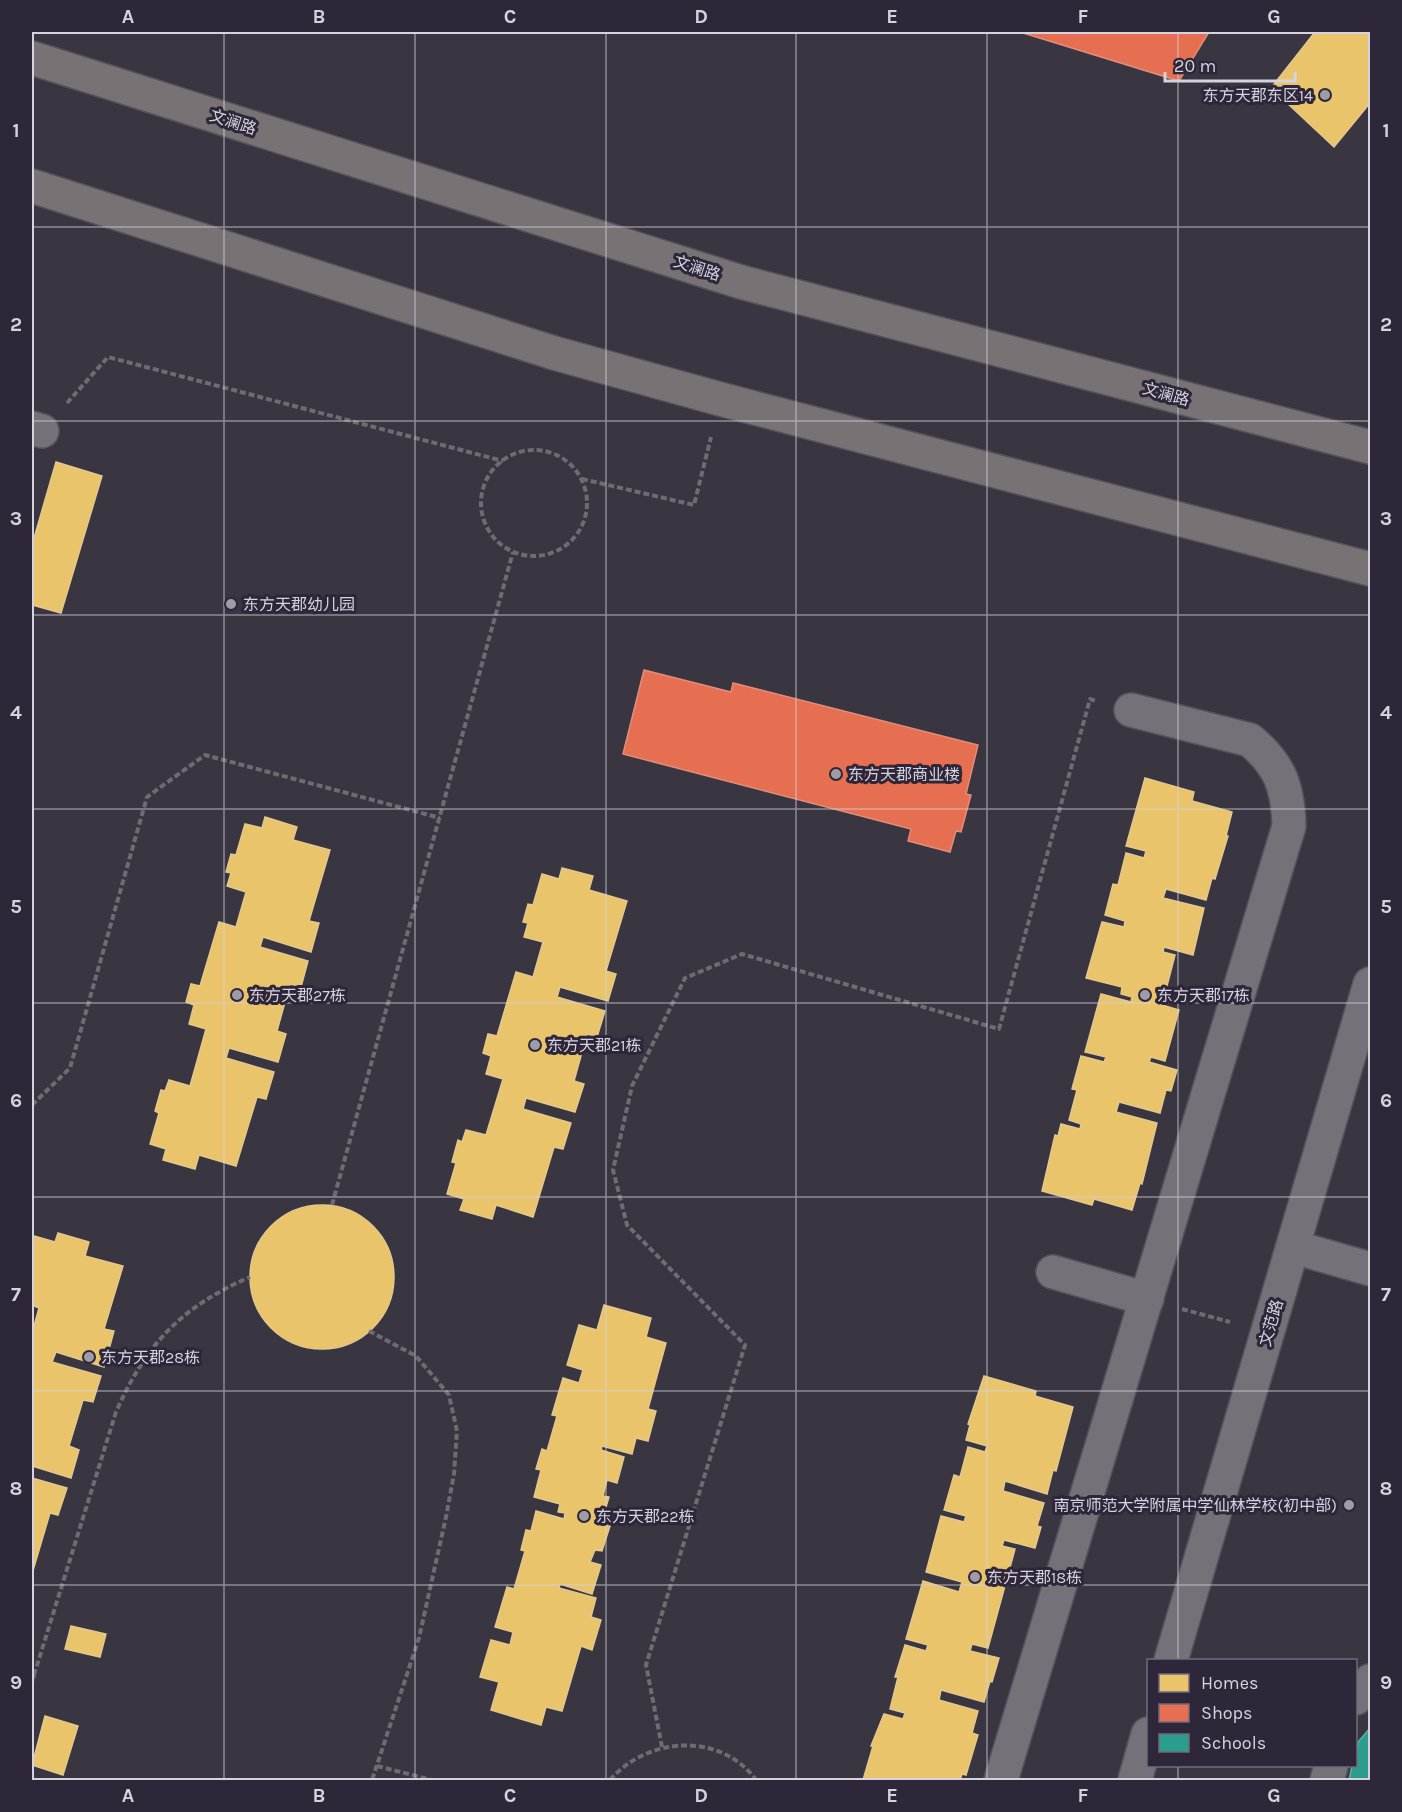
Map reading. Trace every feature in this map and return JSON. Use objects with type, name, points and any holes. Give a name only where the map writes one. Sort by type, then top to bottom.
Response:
[{"type":"main road","name":"文澜路","points":[[32,58],[741,282],[1371,447]]},
{"type":"main road","points":[[32,186],[554,353],[720,399],[1371,569]]},
{"type":"street","points":[[1001,1780],[1289,826],[1289,806],[1285,787],[1277,769],[1265,753],[1250,740],[1131,710]]},
{"type":"street","name":"文范路","points":[[1171,1659],[1371,984]]},
{"type":"street","points":[[1294,1247],[1371,1269]]},
{"type":"street","points":[[1053,1272],[1147,1299]]},
{"type":"street","points":[[1357,1697],[1371,1681]]},
{"type":"street","points":[[1135,1780],[1147,1741]]},
{"type":"path","points":[[37,430],[108,357],[503,460]]},
{"type":"path","points":[[582,479],[694,505],[720,399]]},
{"type":"path","points":[[538,450],[555,454],[571,464],[582,479],[587,497],[586,515],[578,532],[566,545],[549,554],[531,555],[513,552],[497,541],[486,527],[482,509],[482,490],[490,474],[503,460],[519,452],[538,450]]},
{"type":"path","points":[[332,1205],[513,552]]},
{"type":"path","points":[[662,1747],[646,1665],[745,1344],[627,1225],[613,1170],[632,1086],[685,978],[742,954],[999,1029],[1090,699],[1131,710]]},
{"type":"path","points":[[32,1105],[70,1068],[147,797],[205,755],[440,818]]},
{"type":"path","points":[[32,1684],[33,1674],[116,1412],[130,1380],[149,1352],[172,1326],[196,1305],[222,1289],[250,1277]]},
{"type":"path","points":[[1147,1299],[1269,1333]]},
{"type":"path","points":[[369,1331],[416,1356],[449,1395],[457,1431],[454,1474],[419,1638],[372,1780]]},
{"type":"path","points":[[610,1780],[639,1756],[662,1747],[687,1745],[711,1749],[733,1759],[756,1780]]},
{"type":"path","points":[[377,1766],[432,1780]]},
{"type":"building: Homes","name":"东方天郡东区14","points":[[1315,32],[1370,32],[1370,103],[1334,147],[1271,88]]},
{"type":"building: Homes","points":[[56,462],[102,476],[61,613],[32,605],[32,545]]},
{"type":"building: Homes","name":"东方天郡17栋","points":[[1145,778],[1194,792],[1192,801],[1232,812],[1226,836],[1228,836],[1206,900],[1166,889],[1163,898],[1204,908],[1193,955],[1164,947],[1163,952],[1175,955],[1162,1005],[1179,1010],[1165,1061],[1151,1057],[1149,1062],[1177,1070],[1171,1091],[1166,1090],[1160,1113],[1119,1102],[1116,1112],[1157,1123],[1142,1184],[1140,1183],[1132,1210],[1094,1199],[1092,1205],[1042,1191],[1055,1135],[1058,1136],[1061,1124],[1080,1129],[1081,1124],[1069,1120],[1077,1090],[1072,1089],[1081,1056],[1104,1062],[1106,1057],[1085,1052],[1101,994],[1131,1002],[1132,997],[1121,994],[1122,987],[1086,978],[1102,922],[1124,927],[1125,921],[1105,915],[1113,884],[1118,885],[1126,853],[1144,858],[1146,851],[1126,846]]},
{"type":"building: Homes","name":"东方天郡27栋","points":[[265,817],[297,827],[293,840],[330,850],[309,921],[319,923],[311,952],[263,937],[260,947],[308,961],[301,987],[290,984],[277,1031],[286,1034],[278,1062],[229,1048],[226,1058],[274,1072],[266,1099],[257,1097],[236,1166],[199,1155],[195,1169],[163,1160],[166,1149],[150,1144],[159,1113],[155,1111],[161,1090],[165,1091],[169,1080],[190,1086],[206,1029],[189,1024],[194,1005],[186,1002],[191,984],[200,986],[219,922],[236,927],[246,892],[227,886],[231,873],[226,872],[231,854],[236,855],[245,824],[262,828]]},
{"type":"building: Homes","name":"东方天郡21栋","points":[[562,868],[593,876],[589,890],[627,901],[606,971],[616,974],[608,1001],[560,987],[557,997],[605,1011],[597,1037],[587,1034],[574,1081],[584,1084],[575,1112],[526,1098],[523,1109],[571,1123],[563,1149],[554,1147],[533,1217],[496,1205],[492,1219],[460,1210],[464,1199],[447,1194],[456,1163],[452,1162],[458,1140],[462,1142],[466,1130],[486,1135],[503,1079],[486,1074],[491,1056],[483,1053],[488,1034],[497,1036],[516,972],[533,977],[543,942],[524,937],[528,923],[523,922],[528,904],[533,905],[542,874],[559,879]]},
{"type":"building: Homes","points":[[322,1205],[336,1206],[350,1211],[373,1226],[388,1249],[393,1263],[393,1291],[388,1305],[373,1328],[350,1343],[336,1348],[322,1349],[308,1348],[294,1343],[271,1328],[256,1305],[251,1291],[250,1277],[251,1263],[256,1249],[271,1226],[294,1211],[308,1206]]},
{"type":"building: Homes","name":"东方天郡28栋","points":[[58,1233],[89,1242],[85,1256],[123,1266],[104,1329],[114,1331],[104,1367],[56,1352],[52,1362],[101,1376],[93,1402],[83,1400],[69,1446],[79,1450],[71,1478],[32,1466],[32,1333],[39,1308],[32,1305],[32,1243],[34,1236],[55,1242]]},
{"type":"building: Homes","name":"东方天郡22栋","points":[[604,1305],[651,1318],[646,1337],[666,1343],[648,1409],[656,1411],[648,1441],[636,1438],[632,1454],[602,1446],[601,1450],[624,1457],[617,1483],[607,1480],[603,1496],[609,1497],[601,1523],[610,1526],[602,1551],[595,1550],[590,1562],[601,1565],[592,1594],[560,1584],[559,1588],[596,1598],[591,1617],[601,1620],[592,1650],[581,1646],[562,1711],[546,1707],[541,1725],[491,1710],[499,1682],[480,1677],[491,1640],[510,1645],[513,1632],[495,1627],[507,1587],[514,1589],[525,1551],[521,1550],[526,1530],[531,1531],[536,1511],[564,1519],[565,1513],[558,1512],[560,1504],[534,1497],[541,1470],[536,1469],[542,1449],[547,1451],[557,1416],[552,1415],[563,1378],[579,1383],[583,1370],[567,1365],[579,1325],[597,1330]]},
{"type":"building: Homes","name":"东方天郡18栋","points":[[984,1376],[1036,1391],[1035,1396],[1073,1407],[1056,1471],[1053,1470],[1047,1494],[1005,1481],[1003,1491],[1044,1503],[1037,1526],[1041,1527],[1035,1548],[1004,1540],[1002,1546],[1015,1549],[988,1648],[972,1644],[970,1651],[999,1658],[984,1702],[941,1690],[939,1700],[978,1711],[972,1733],[978,1735],[966,1775],[962,1774],[960,1780],[863,1780],[873,1746],[871,1746],[884,1714],[903,1719],[905,1713],[890,1709],[898,1677],[895,1677],[905,1645],[926,1651],[928,1645],[906,1639],[923,1581],[959,1592],[962,1582],[926,1572],[941,1516],[964,1522],[966,1516],[944,1510],[954,1475],[960,1477],[968,1447],[985,1452],[987,1446],[966,1440],[970,1425],[968,1424]]},
{"type":"building: Homes","points":[[32,1478],[67,1488],[58,1515],[50,1513],[32,1574]]},
{"type":"building: Homes","points":[[71,1626],[106,1634],[100,1657],[65,1649]]},
{"type":"building: Homes","points":[[45,1716],[78,1726],[63,1775],[32,1765]]},
{"type":"building: Shops","points":[[1020,32],[1209,32],[1179,81]]},
{"type":"building: Shops","name":"东方天郡商业楼","points":[[644,670],[731,692],[733,683],[978,745],[966,794],[971,795],[961,832],[956,831],[950,852],[908,841],[911,829],[623,754]]},
{"type":"building: Schools","points":[[1370,1728],[1370,1780],[1349,1780],[1352,1767],[1357,1767],[1358,1742]]},
{"type":"place","name":"东方天郡东区14","points":[[1325,95]]},
{"type":"place","name":"东方天郡幼儿园","points":[[231,604]]},
{"type":"place","name":"东方天郡商业楼","points":[[836,774]]},
{"type":"place","name":"东方天郡27栋","points":[[237,995]]},
{"type":"place","name":"东方天郡17栋","points":[[1145,995]]},
{"type":"place","name":"东方天郡21栋","points":[[535,1045]]},
{"type":"place","name":"东方天郡28栋","points":[[89,1357]]},
{"type":"place","name":"南京师范大学附属中学仙林学校(初中部)","points":[[1349,1505]]},
{"type":"place","name":"东方天郡22栋","points":[[584,1516]]},
{"type":"place","name":"东方天郡18栋","points":[[975,1577]]}]
